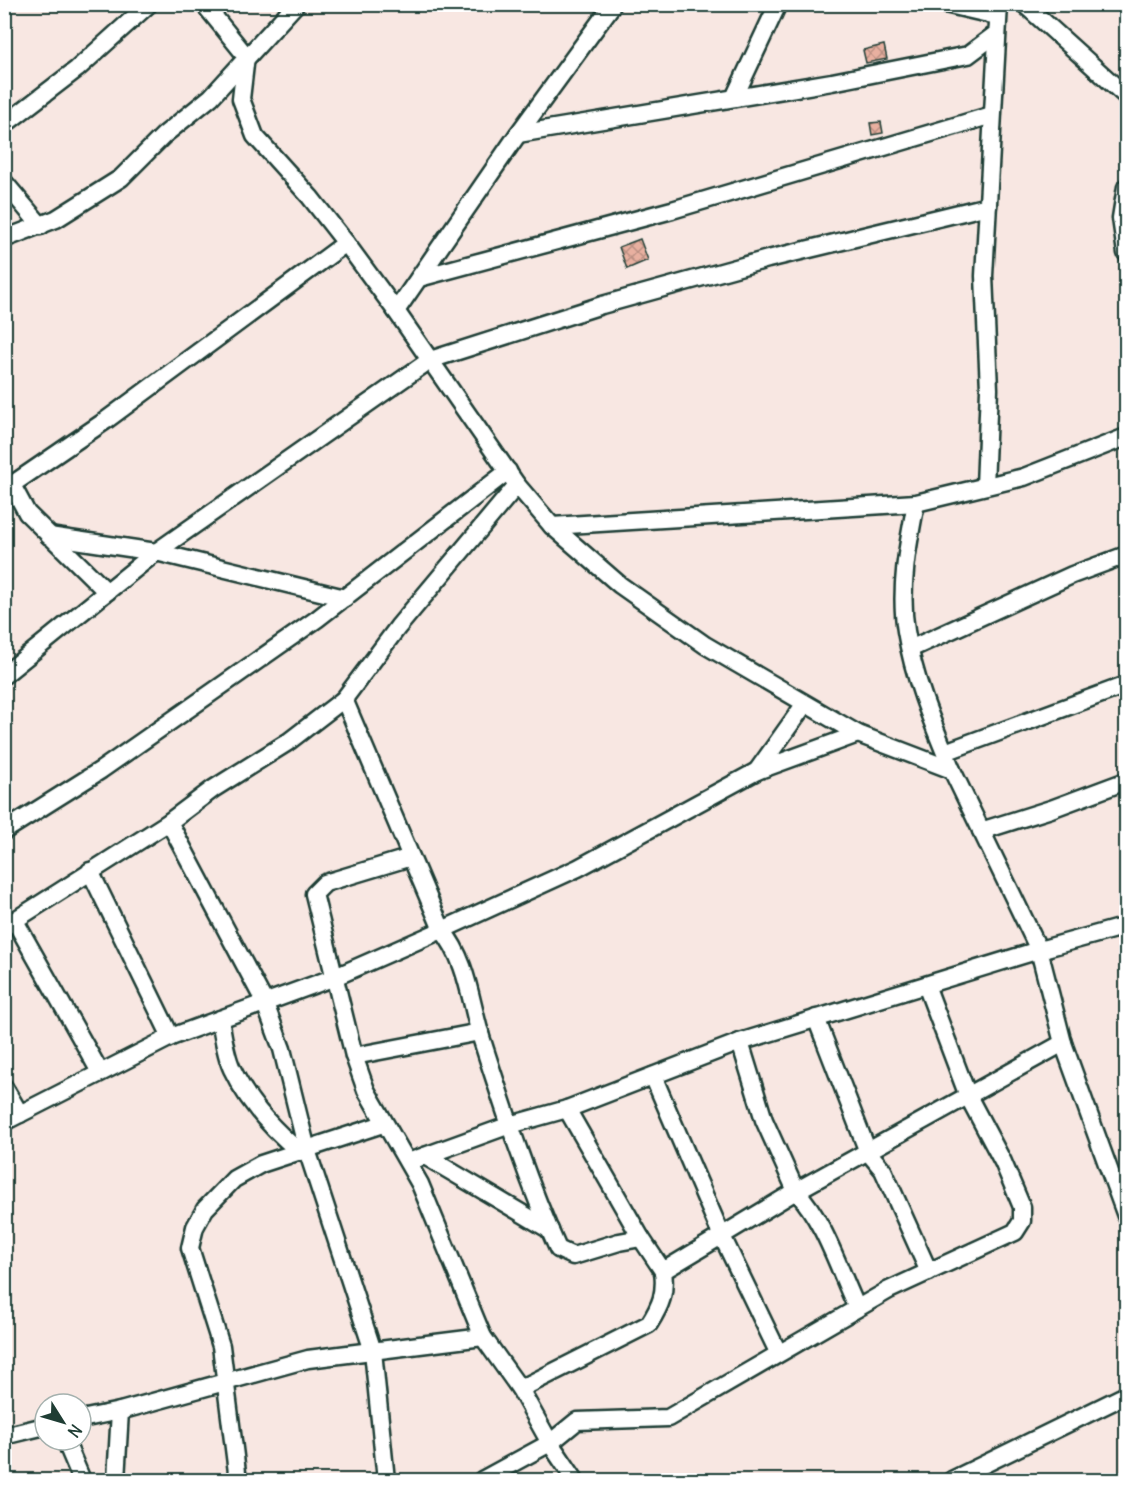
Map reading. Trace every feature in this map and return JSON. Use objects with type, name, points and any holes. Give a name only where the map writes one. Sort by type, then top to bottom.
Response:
[{"type":"street","points":[[4,125],[77,69],[149,4]]},
{"type":"street","points":[[204,4],[246,56],[241,99],[255,136],[310,197],[346,243],[513,478],[552,526],[620,585],[705,645],[804,705],[858,734],[952,770]]},
{"type":"street","points":[[4,239],[40,226],[89,200],[121,178],[164,135],[211,97],[246,56],[296,4]]},
{"type":"street","points":[[396,311],[518,134],[613,4]]},
{"type":"street","points":[[734,98],[778,4]]},
{"type":"street","points":[[945,4],[998,10],[984,276],[989,389],[985,486]]},
{"type":"street","points":[[1024,4],[1126,96]]},
{"type":"street","points":[[518,134],[734,98],[968,55],[996,34]]},
{"type":"street","points":[[968,55],[994,73]]},
{"type":"street","points":[[419,278],[672,210],[826,162],[992,115]]},
{"type":"street","points":[[4,182],[40,226]]},
{"type":"street","points":[[1126,187],[1121,218],[1126,253]]},
{"type":"street","points":[[4,675],[156,552],[430,360],[603,305],[768,258],[988,206]]},
{"type":"street","points":[[107,592],[27,513],[8,487],[105,421],[346,243]]},
{"type":"street","points":[[552,526],[916,503],[1024,477],[1126,437]]},
{"type":"street","points":[[4,831],[101,770],[513,478]]},
{"type":"street","points":[[100,1072],[10,924],[288,742],[344,699],[513,478]]},
{"type":"street","points":[[4,502],[27,513]]},
{"type":"street","points":[[916,503],[905,561],[906,629],[921,696],[952,770],[1039,950],[1063,1043],[1126,1216]]},
{"type":"street","points":[[49,536],[156,552],[345,598]]},
{"type":"street","points":[[910,649],[1072,575],[1126,555]]},
{"type":"street","points":[[945,752],[1126,685]]},
{"type":"street","points":[[344,699],[442,930],[460,955],[480,1032],[510,1125],[558,1249],[573,1256],[641,1238]]},
{"type":"street","points":[[757,771],[804,705]]},
{"type":"street","points":[[4,1122],[171,1037],[264,1001],[335,977],[442,930],[578,868],[757,771],[858,734]]},
{"type":"street","points":[[981,831],[1052,809],[1126,781]]},
{"type":"street","points":[[169,822],[264,1001],[282,1049],[303,1151],[373,1351],[386,1480]]},
{"type":"street","points":[[411,856],[318,888],[314,894],[354,1056],[366,1090],[383,1124],[420,1184],[483,1337],[520,1389],[550,1443],[576,1480]]},
{"type":"street","points":[[90,872],[171,1037]]},
{"type":"street","points":[[408,1162],[510,1125],[567,1109],[740,1042],[1039,950],[1126,926]]},
{"type":"street","points":[[482,1480],[550,1443],[577,1420],[586,1418],[668,1418],[857,1308],[1014,1232],[1022,1221],[1022,1207],[1003,1162],[968,1096],[926,985]]},
{"type":"street","points":[[220,1018],[231,1067],[244,1089],[264,1120],[303,1151]]},
{"type":"street","points":[[816,1018],[868,1152],[883,1170],[929,1272]]},
{"type":"street","points":[[354,1056],[480,1032]]},
{"type":"street","points":[[740,1042],[764,1120],[796,1191],[804,1200],[824,1236],[857,1308]]},
{"type":"street","points":[[663,1271],[721,1234],[796,1191],[1063,1043]]},
{"type":"street","points":[[653,1076],[721,1234],[778,1352]]},
{"type":"street","points":[[4,1087],[20,1114]]},
{"type":"street","points":[[520,1389],[649,1324],[661,1306],[666,1289],[663,1271],[641,1238],[567,1109]]},
{"type":"street","points":[[238,1480],[221,1346],[190,1248],[195,1227],[205,1209],[234,1179],[261,1164],[383,1124]]},
{"type":"street","points":[[425,1156],[550,1230]]},
{"type":"street","points":[[93,1417],[308,1359],[483,1337]]},
{"type":"street","points":[[951,1480],[1126,1395]]},
{"type":"street","points":[[116,1480],[120,1411]]},
{"type":"street","points":[[4,1436],[33,1429]]},
{"type":"street","points":[[70,1452],[82,1480]]},
{"type":"building","points":[[884,45],[887,59],[866,63],[863,50]]},
{"type":"building","points":[[881,122],[883,133],[872,135],[870,123]]},
{"type":"building","points":[[640,239],[648,260],[627,269],[619,247]]}]
